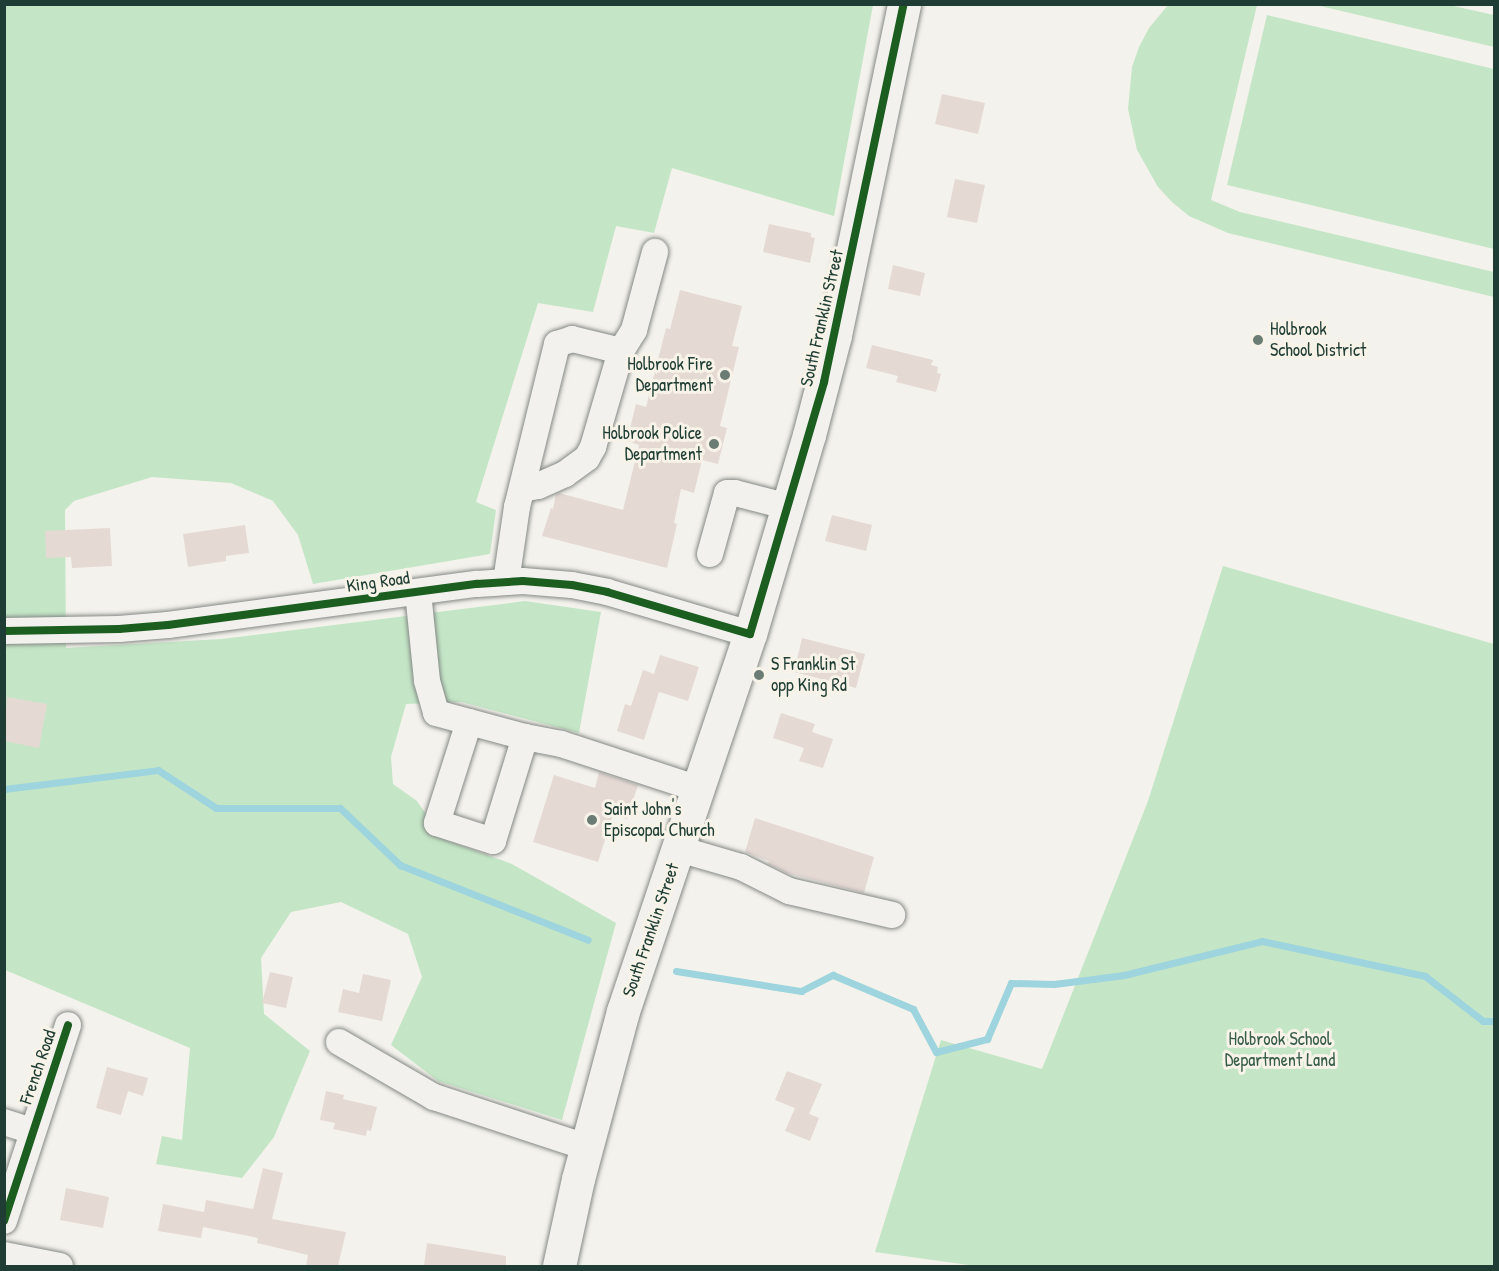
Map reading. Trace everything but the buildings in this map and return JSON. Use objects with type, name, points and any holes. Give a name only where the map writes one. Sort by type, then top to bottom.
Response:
[{"type":"main road","name":"South Franklin Street","points":[[559,1266],[586,1147],[623,1011],[699,789],[789,507],[835,335],[904,4]]},
{"type":"street","points":[[522,489],[551,481],[586,458],[593,447],[621,351],[634,330],[655,252]]},
{"type":"street","points":[[506,582],[513,526],[557,344],[572,339],[621,351]]},
{"type":"street","points":[[710,554],[727,493],[735,492],[789,507]]},
{"type":"street","name":"King Road","points":[[4,631],[119,629],[168,625],[506,582],[555,583],[607,592],[750,634]]},
{"type":"street","points":[[418,592],[428,681],[436,713],[525,737],[561,744],[699,789]]},
{"type":"street","points":[[469,722],[437,823],[493,841],[525,737]]},
{"type":"street","points":[[679,849],[741,867],[789,891],[892,915]]},
{"type":"street","name":"French Road","points":[[4,1221],[68,1025]]},
{"type":"street","points":[[339,1042],[434,1097],[586,1147]]},
{"type":"street","points":[[4,1122],[32,1131]]},
{"type":"street","points":[[4,1255],[60,1266]]},
{"type":"green space","points":[[1169,4],[1257,5],[1211,200],[1240,212],[1494,272],[1494,297],[1228,233],[1189,216],[1172,202],[1158,187],[1137,150],[1128,109],[1132,67],[1139,47],[1149,28]]},
{"type":"green space","points":[[4,5],[873,5],[834,216],[672,168],[654,233],[616,226],[593,312],[538,303],[476,502],[496,510],[490,554],[313,584],[298,535],[273,501],[231,483],[152,477],[74,501],[65,510],[66,648],[221,639],[525,601],[601,612],[579,733],[461,702],[406,704],[391,757],[393,784],[417,801],[443,839],[512,864],[616,923],[562,1120],[438,1081],[391,1045],[422,977],[408,934],[341,902],[291,912],[261,958],[264,1014],[310,1051],[274,1137],[242,1178],[156,1164],[162,1136],[182,1140],[190,1048],[5,970]]},
{"type":"green space","points":[[1316,5],[1449,5],[1494,15],[1494,47]]},
{"type":"green space","points":[[1267,15],[1494,69],[1494,249],[1227,185]]},
{"type":"green space","name":"Holbrook School Department Land","points":[[1223,566],[1494,644],[1494,1266],[976,1266],[875,1252],[941,1040],[1042,1069],[1148,801]]},
{"type":"waterway","points":[[4,789],[158,770],[216,808],[340,808],[400,865],[588,940]]},
{"type":"waterway","points":[[676,971],[801,991],[833,975],[913,1009],[936,1052],[987,1039],[1011,983],[1054,984],[1124,975],[1262,941],[1425,976],[1483,1021],[1494,1021]]},
{"type":"cycle path","points":[[4,631],[119,629],[168,625],[477,584],[523,581],[572,585],[607,592],[750,634],[824,382],[904,4]]},
{"type":"cycle path","points":[[4,1221],[68,1025]]},
{"type":"place","name":"Holbrook School District","points":[[1258,340]]},
{"type":"place","name":"Holbrook Fire Department","points":[[725,375]]},
{"type":"place","name":"Holbrook Police Department","points":[[714,444]]},
{"type":"place","name":"S Franklin St opp King Rd","points":[[759,675]]},
{"type":"place","name":"Saint John's Episcopal Church","points":[[592,820]]}]
